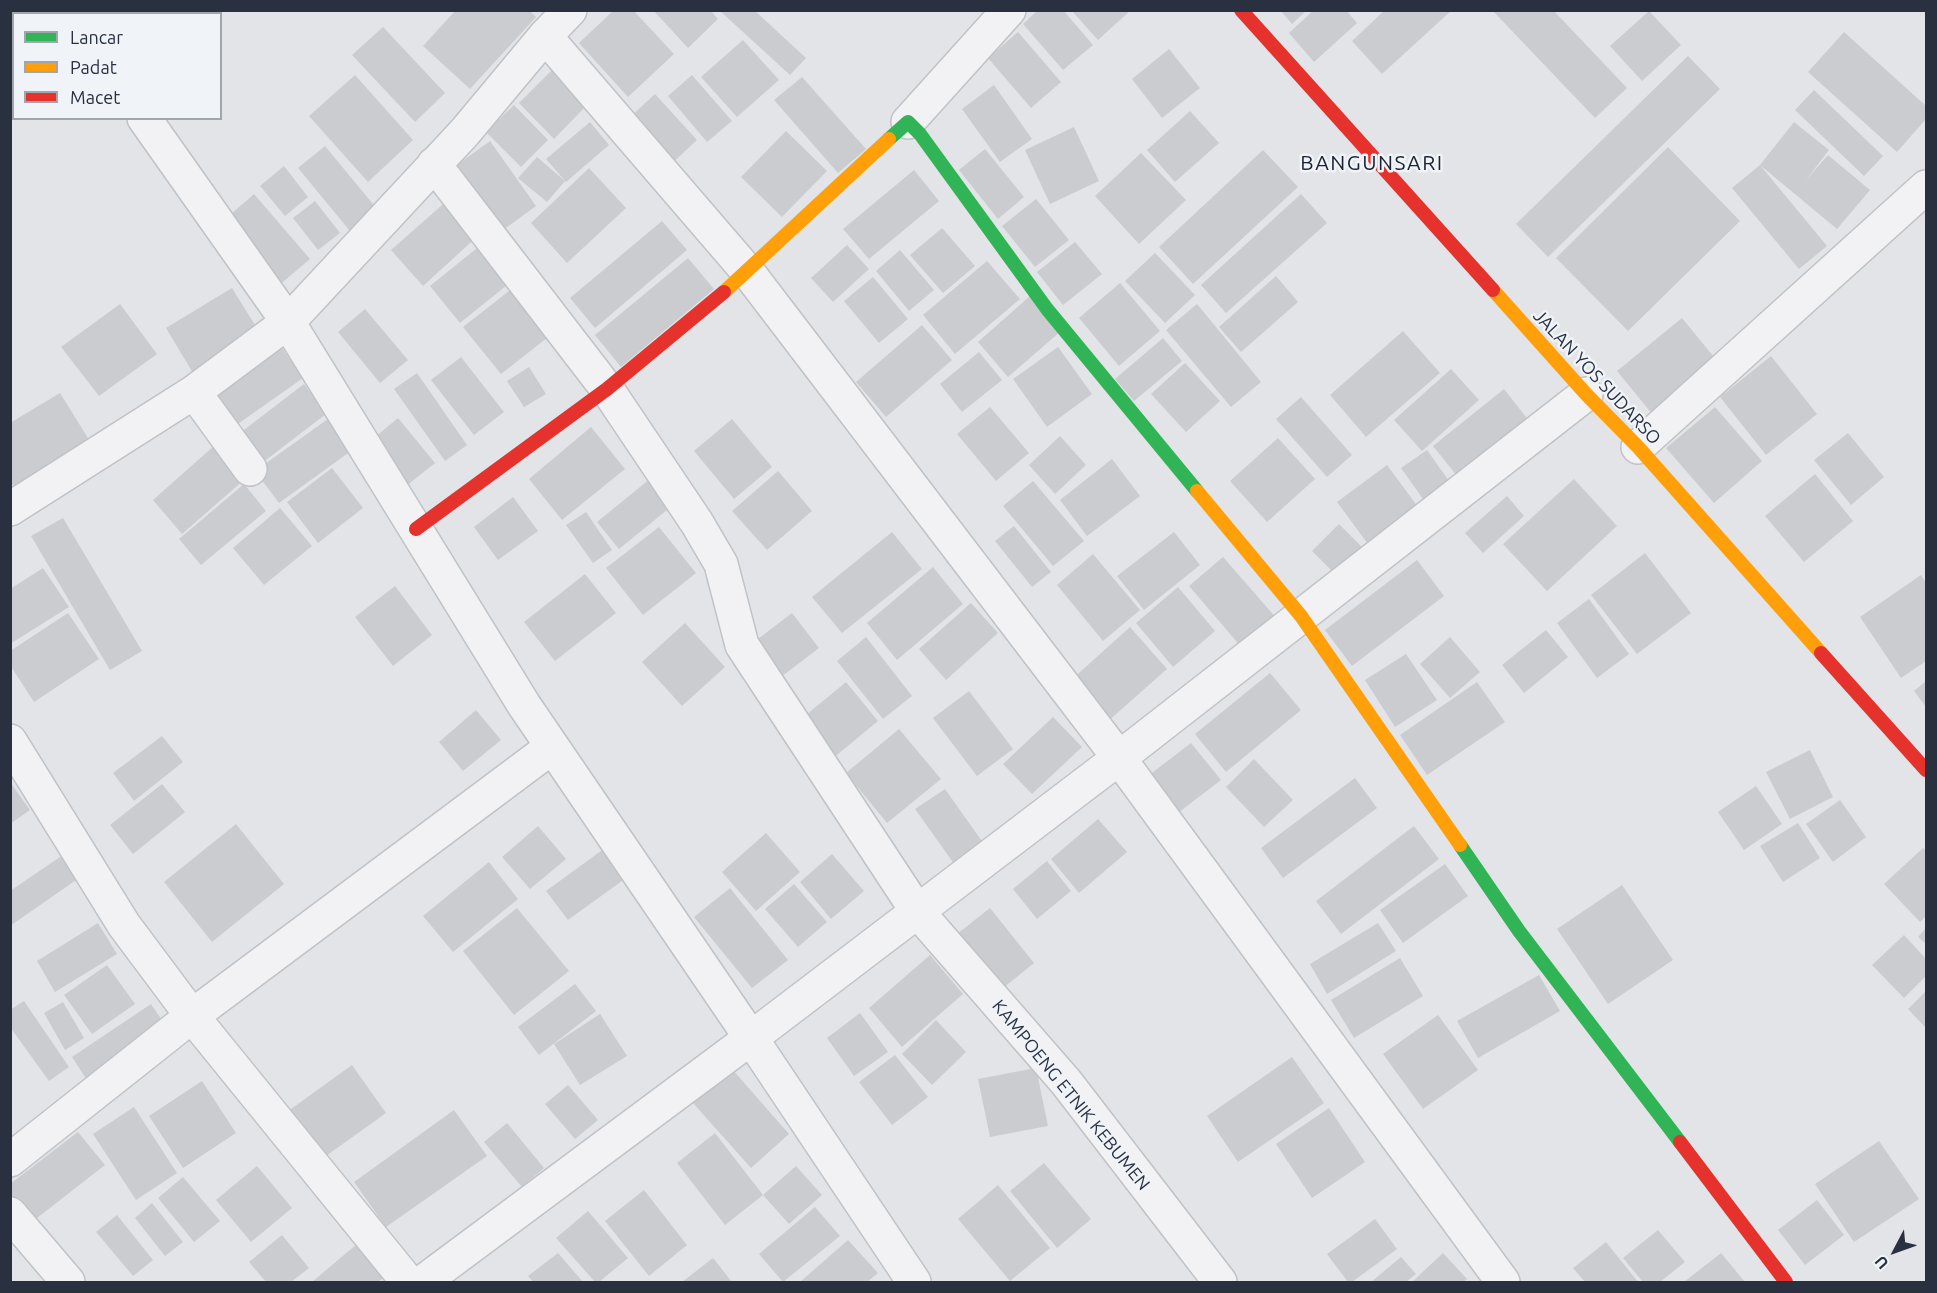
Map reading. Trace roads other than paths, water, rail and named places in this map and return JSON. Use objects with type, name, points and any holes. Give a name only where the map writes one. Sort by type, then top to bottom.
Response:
[{"type":"street","points":[[10,509],[194,392],[288,322],[434,164],[570,10]]},
{"type":"street","points":[[416,529],[607,389],[748,272],[908,122],[1009,10]]},
{"type":"street","name":"JALAN YOS SUDARSO","points":[[1241,10],[1586,394],[1638,447],[1926,770]]},
{"type":"street","points":[[545,36],[748,272],[1119,759],[1503,1282]]},
{"type":"street","points":[[145,120],[288,322],[552,747],[914,1282]]},
{"type":"street","points":[[908,122],[920,134],[1047,309],[1301,616],[1519,931],[1786,1282]]},
{"type":"street","name":"KAMPOENG ETNIK KEBUMEN","points":[[434,164],[607,389],[697,523],[721,564],[732,612],[748,654],[917,911],[1066,1082],[1220,1282]]},
{"type":"street","points":[[1638,447],[1926,186]]},
{"type":"street","points":[[194,392],[250,469]]},
{"type":"street","points":[[423,1282],[751,1038],[1119,759],[1586,394]]},
{"type":"street","points":[[10,741],[124,925],[192,1016],[408,1282]]},
{"type":"street","points":[[10,1160],[192,1016],[552,747]]},
{"type":"street","points":[[10,1214],[68,1282]]},
{"type":"district","name":"BANGUNSARI","points":[[1372,163]]}]
